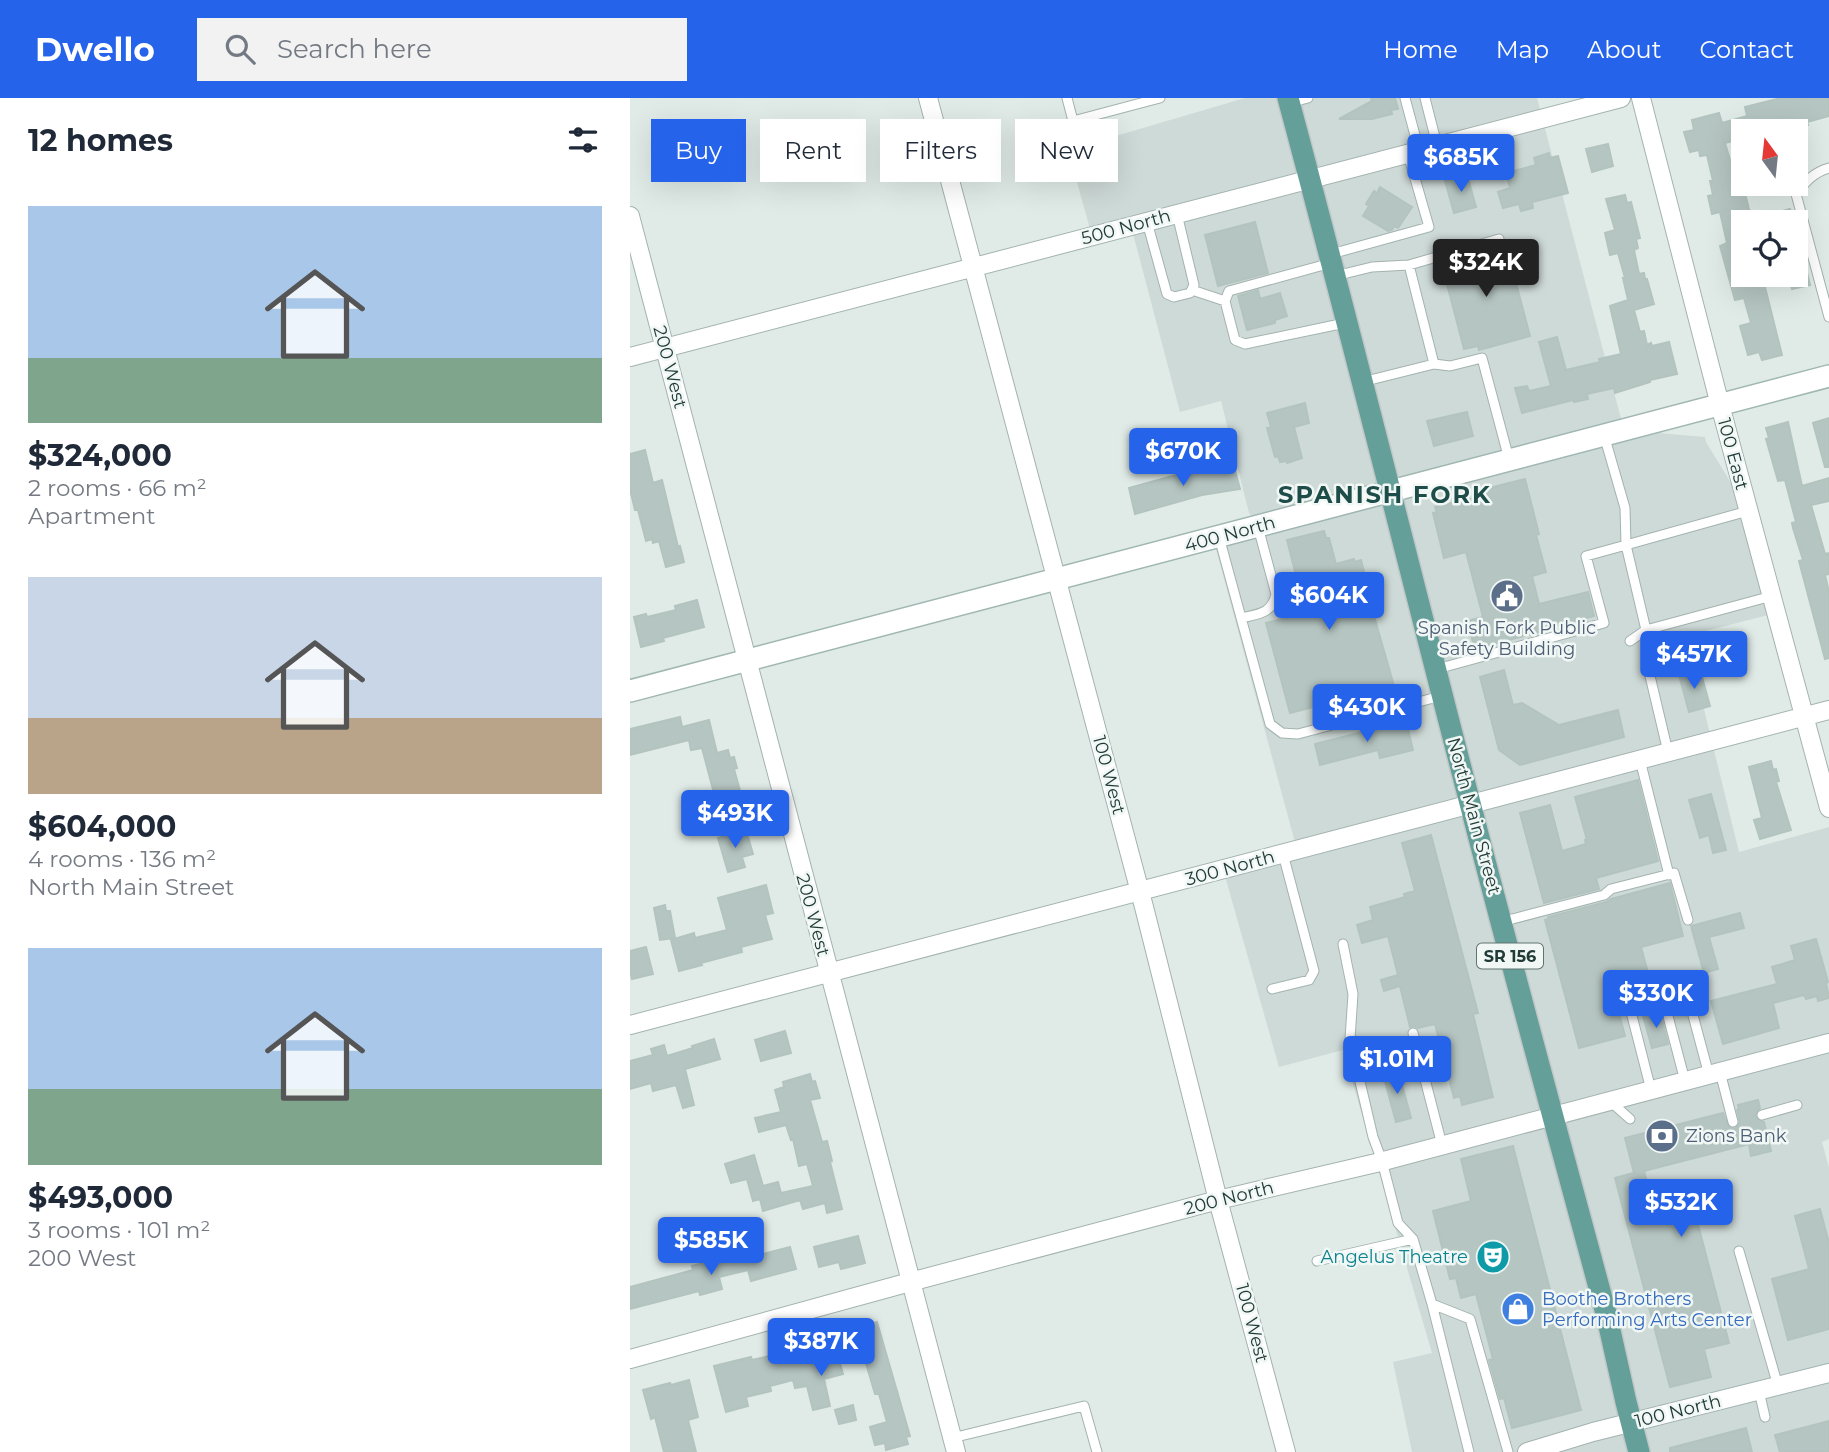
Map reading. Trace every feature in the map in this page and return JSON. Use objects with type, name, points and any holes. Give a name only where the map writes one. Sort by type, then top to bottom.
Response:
[{"type":"main road","name":"North Main Street","points":[[1295,100],[1310,179],[1470,805],[1607,1317],[1639,1452]]},
{"type":"main road","name":"400 North","points":[[630,691],[1829,376]]},
{"type":"street","name":"100 West","points":[[928,98],[1140,891],[1218,1200],[1286,1452]]},
{"type":"street","name":"500 North","points":[[630,357],[1621,98]]},
{"type":"street","name":"100 East","points":[[1641,98],[1748,511],[1829,808]]},
{"type":"street","name":"200 West","points":[[630,216],[954,1445]]},
{"type":"street","name":"300 North","points":[[630,1025],[1829,710]]},
{"type":"street","name":"200 North","points":[[630,1359],[1218,1200],[1382,1161],[1829,1043]]},
{"type":"street","name":"100 North","points":[[1527,1452],[1829,1373]]},
{"type":"lane","points":[[1067,98],[1073,121],[1160,98]]},
{"type":"lane","points":[[1347,323],[1245,344],[1235,340],[1225,301],[1229,291],[1332,264],[1429,228],[1405,98]]},
{"type":"lane","points":[[1425,98],[1437,145]]},
{"type":"lane","points":[[1829,168],[1807,179],[1796,194],[1829,317]]},
{"type":"lane","points":[[1147,222],[1167,294],[1174,297],[1190,293],[1194,285],[1177,214]]},
{"type":"lane","points":[[1332,264],[1372,267],[1409,265],[1499,239]]},
{"type":"lane","points":[[1409,265],[1434,364]]},
{"type":"lane","points":[[1192,289],[1225,301]]},
{"type":"lane","points":[[1362,382],[1434,364],[1450,366],[1482,358],[1509,460]]},
{"type":"lane","points":[[1604,435],[1625,508],[1626,545],[1646,630],[1650,676],[1668,752]]},
{"type":"lane","points":[[1436,669],[1604,623],[1586,556],[1748,511]]},
{"type":"lane","points":[[1241,618],[1264,613],[1275,603],[1276,594],[1258,526]]},
{"type":"lane","points":[[1219,537],[1270,724],[1282,733],[1298,734],[1443,695]]},
{"type":"lane","points":[[1630,642],[1646,630],[1772,596]]},
{"type":"lane","points":[[1640,760],[1670,875]]},
{"type":"lane","points":[[1272,989],[1309,980],[1314,971],[1283,854]]},
{"type":"lane","points":[[1501,922],[1674,873],[1688,920]]},
{"type":"lane","points":[[1343,944],[1353,994],[1350,1039],[1374,1141],[1398,1223],[1413,1239],[1469,1452]]},
{"type":"lane","points":[[1651,1090],[1629,1004],[1640,990],[1683,978],[1733,1122]]},
{"type":"lane","points":[[1631,1010],[1664,1001],[1685,1081]]},
{"type":"lane","points":[[1413,1033],[1442,1145]]},
{"type":"lane","points":[[1610,1101],[1630,1119]]},
{"type":"lane","points":[[1762,1115],[1797,1105]]},
{"type":"lane","points":[[1317,1261],[1413,1239]]},
{"type":"lane","points":[[1739,1251],[1778,1386]]},
{"type":"lane","points":[[1432,1304],[1470,1319],[1508,1452]]},
{"type":"lane","points":[[1759,1391],[1765,1417]]},
{"type":"lane","points":[[954,1445],[1084,1406],[1097,1452]]},
{"type":"shaded area","points":[[1245,98],[1537,98],[1624,430],[1705,437],[1748,511],[1776,613],[1686,636],[1739,852],[1829,827],[1829,1139],[1822,1142],[1829,1168],[1829,1452],[1412,1452],[1393,1362],[1432,1353],[1343,1050],[1279,1067],[1223,869],[1297,850],[1213,538],[1261,525],[1249,513],[1221,401],[1180,412],[1131,226],[1092,236],[1077,182],[1118,182],[1118,135]]},
{"type":"building","points":[[1371,98],[1395,98],[1398,109],[1391,110],[1392,114],[1372,119],[1339,119],[1372,101]]},
{"type":"building","points":[[1781,98],[1829,98],[1829,116],[1808,122],[1808,119],[1736,119],[1747,116],[1745,107]]},
{"type":"building","points":[[1719,113],[1722,123],[1731,120],[1731,141],[1725,143],[1731,163],[1731,196],[1746,196],[1749,210],[1731,210],[1731,286],[1720,246],[1727,243],[1720,212],[1712,214],[1708,196],[1713,195],[1710,181],[1713,181],[1707,155],[1700,156],[1699,150],[1690,152],[1684,132],[1694,130],[1692,120]]},
{"type":"building","points":[[1608,144],[1613,166],[1592,172],[1586,149]]},
{"type":"building","points":[[1549,153],[1550,158],[1558,156],[1568,193],[1532,202],[1533,208],[1521,211],[1519,204],[1503,208],[1498,192],[1510,188],[1506,173],[1536,165],[1534,158]]},
{"type":"building","points":[[1467,175],[1476,207],[1454,213],[1445,181]]},
{"type":"building","points":[[1380,187],[1412,207],[1398,228],[1394,226],[1388,231],[1363,216],[1369,206],[1366,204]]},
{"type":"building","points":[[1625,195],[1627,203],[1631,202],[1640,238],[1636,239],[1638,248],[1634,250],[1639,274],[1644,273],[1647,279],[1654,304],[1634,310],[1640,332],[1644,331],[1647,345],[1669,342],[1677,374],[1650,380],[1615,393],[1614,388],[1587,394],[1588,399],[1573,400],[1522,413],[1515,388],[1527,386],[1529,391],[1551,386],[1539,342],[1557,337],[1566,370],[1621,354],[1610,306],[1628,300],[1618,253],[1610,255],[1605,233],[1615,230],[1606,199]]},
{"type":"building","points":[[1255,222],[1268,273],[1218,286],[1205,235]]},
{"type":"building","points":[[1506,245],[1530,336],[1479,350],[1478,346],[1464,349],[1442,265],[1454,262],[1454,259]]},
{"type":"building","points":[[1731,287],[1765,287],[1782,355],[1762,360],[1759,352],[1748,355],[1740,326],[1751,323],[1744,298],[1735,300]]},
{"type":"building","points":[[1258,290],[1260,299],[1280,293],[1287,316],[1275,320],[1275,323],[1247,330],[1238,296]]},
{"type":"building","points":[[1305,403],[1309,423],[1294,427],[1302,458],[1287,463],[1280,462],[1278,456],[1275,457],[1267,428],[1271,427],[1267,413]]},
{"type":"building","points":[[1467,412],[1473,436],[1434,446],[1427,421]]},
{"type":"building","points":[[1829,418],[1829,467],[1825,467],[1813,423]]},
{"type":"building","points":[[1788,422],[1802,486],[1829,478],[1829,501],[1811,505],[1825,554],[1829,553],[1829,574],[1825,575],[1829,592],[1829,658],[1825,659],[1799,561],[1803,560],[1793,528],[1792,523],[1796,522],[1785,480],[1778,481],[1766,439],[1769,438],[1766,428]]},
{"type":"building","points":[[645,450],[653,483],[662,480],[684,562],[666,567],[659,541],[646,541],[630,489],[630,454]]},
{"type":"building","points":[[1233,463],[1240,489],[1202,495],[1135,514],[1129,488]]},
{"type":"building","points":[[1525,479],[1546,572],[1532,576],[1539,604],[1588,592],[1594,616],[1475,649],[1467,621],[1483,617],[1466,552],[1444,558],[1433,513],[1437,512],[1435,507],[1478,497],[1477,493]]},
{"type":"building","points":[[1324,531],[1326,538],[1329,538],[1336,564],[1361,560],[1394,686],[1290,713],[1266,623],[1316,610],[1308,580],[1298,583],[1287,540]]},
{"type":"building","points":[[697,600],[704,627],[641,647],[634,617],[646,614],[647,617],[676,610],[675,606]]},
{"type":"building","points":[[1705,634],[1711,656],[1696,660],[1690,638]]},
{"type":"building","points":[[1504,670],[1513,705],[1522,703],[1559,725],[1618,710],[1624,737],[1520,765],[1499,750],[1480,677]]},
{"type":"building","points":[[1700,670],[1710,706],[1689,712],[1679,675]]},
{"type":"building","points":[[680,717],[682,727],[709,720],[717,753],[728,750],[730,758],[734,757],[737,768],[734,769],[742,798],[738,800],[740,806],[716,813],[712,798],[715,797],[702,748],[691,750],[689,740],[630,755],[630,729]]},
{"type":"building","points":[[1406,721],[1413,750],[1380,758],[1378,750],[1320,765],[1315,744]]},
{"type":"building","points":[[1771,761],[1773,770],[1776,769],[1779,781],[1776,782],[1791,830],[1760,839],[1754,820],[1762,818],[1749,767]]},
{"type":"building","points":[[1638,780],[1658,861],[1596,878],[1599,889],[1544,903],[1520,813],[1550,805],[1562,851],[1586,844],[1587,840],[1575,797]]},
{"type":"building","points":[[1711,794],[1726,850],[1713,853],[1709,835],[1700,838],[1689,800]]},
{"type":"building","points":[[746,830],[753,854],[742,857],[745,867],[728,872],[718,838]]},
{"type":"building","points":[[1431,835],[1478,1013],[1473,1014],[1493,1097],[1462,1105],[1460,1096],[1454,1098],[1435,1024],[1410,1027],[1400,986],[1384,991],[1381,980],[1398,975],[1388,936],[1362,943],[1357,925],[1373,920],[1370,907],[1405,897],[1404,894],[1415,891],[1402,843]]},
{"type":"building","points":[[1670,883],[1683,936],[1641,947],[1647,969],[1610,979],[1625,1036],[1579,1048],[1545,920]]},
{"type":"building","points":[[766,885],[773,913],[765,915],[772,939],[741,947],[742,952],[679,971],[671,940],[694,933],[695,938],[727,930],[718,898]]},
{"type":"building","points":[[665,905],[666,911],[670,911],[675,938],[660,940],[654,908]]},
{"type":"building","points":[[1740,913],[1744,928],[1709,937],[1718,969],[1704,973],[1691,926]]},
{"type":"building","points":[[1816,939],[1828,982],[1829,998],[1818,1001],[1817,996],[1806,999],[1804,995],[1773,1003],[1779,1028],[1723,1044],[1711,1001],[1777,984],[1772,967],[1795,960],[1791,946]]},
{"type":"building","points":[[646,947],[653,974],[632,979],[630,951]]},
{"type":"building","points":[[1660,1011],[1668,1044],[1652,1048],[1643,1016]]},
{"type":"building","points":[[785,1031],[791,1053],[761,1061],[755,1040]]},
{"type":"building","points":[[714,1039],[720,1059],[685,1069],[694,1105],[683,1108],[676,1085],[653,1091],[651,1083],[630,1089],[630,1061],[653,1055],[651,1049],[664,1045],[667,1056]]},
{"type":"building","points":[[1398,1070],[1411,1118],[1396,1122],[1383,1074]]},
{"type":"building","points":[[810,1074],[820,1098],[810,1100],[822,1142],[827,1141],[842,1209],[827,1213],[825,1203],[803,1209],[800,1200],[763,1211],[760,1199],[753,1201],[747,1179],[731,1183],[725,1164],[754,1155],[763,1186],[778,1182],[781,1193],[813,1186],[807,1164],[799,1166],[793,1139],[791,1140],[786,1125],[759,1132],[755,1118],[781,1112],[775,1090],[784,1087],[783,1082]]},
{"type":"building","points":[[1758,1100],[1760,1108],[1755,1116],[1764,1122],[1771,1151],[1751,1156],[1749,1144],[1644,1171],[1652,1202],[1684,1194],[1688,1211],[1694,1209],[1729,1343],[1704,1349],[1711,1377],[1670,1387],[1615,1178],[1634,1173],[1625,1138],[1723,1113],[1728,1126],[1735,1129],[1740,1123],[1738,1105]]},
{"type":"building","points":[[1513,1146],[1581,1410],[1512,1428],[1489,1360],[1493,1359],[1476,1294],[1461,1298],[1456,1278],[1450,1279],[1433,1211],[1471,1201],[1461,1159]]},
{"type":"building","points":[[1820,1209],[1829,1243],[1829,1329],[1788,1340],[1772,1279],[1809,1269],[1795,1216]]},
{"type":"building","points":[[858,1236],[865,1263],[841,1269],[839,1262],[819,1267],[814,1247]]},
{"type":"building","points":[[790,1247],[796,1269],[751,1281],[748,1270],[719,1277],[722,1289],[700,1295],[699,1291],[630,1309],[630,1287],[693,1270],[692,1266],[727,1257],[728,1263]]},
{"type":"building","points":[[877,1322],[910,1436],[906,1437],[908,1444],[886,1450],[885,1443],[875,1445],[870,1427],[887,1422],[879,1394],[875,1394],[863,1353],[839,1360],[843,1374],[824,1379],[830,1406],[813,1410],[807,1386],[795,1388],[793,1380],[770,1386],[771,1391],[746,1397],[748,1406],[726,1412],[714,1366],[792,1351],[795,1363],[827,1356],[822,1337]]},
{"type":"building","points":[[689,1380],[698,1417],[688,1420],[696,1452],[664,1452],[655,1417],[651,1419],[643,1390]]},
{"type":"building","points":[[853,1405],[856,1420],[839,1424],[835,1410]]},
{"type":"building","points":[[1829,1421],[1829,1452],[1780,1452],[1775,1435]]},
{"type":"building","points":[[1746,1428],[1752,1452],[1670,1452],[1670,1448]]},
{"type":"place","name":"Spanish Fork Public Safety Building","points":[[1507,596]]},
{"type":"place","name":"Zions Bank","points":[[1662,1136]]},
{"type":"place","name":"Angelus Theatre","points":[[1493,1257]]},
{"type":"place","name":"Boothe Brothers Performing Arts Center","points":[[1518,1309]]},
{"type":"district","name":"SPANISH FORK","points":[[1385,494]]}]
